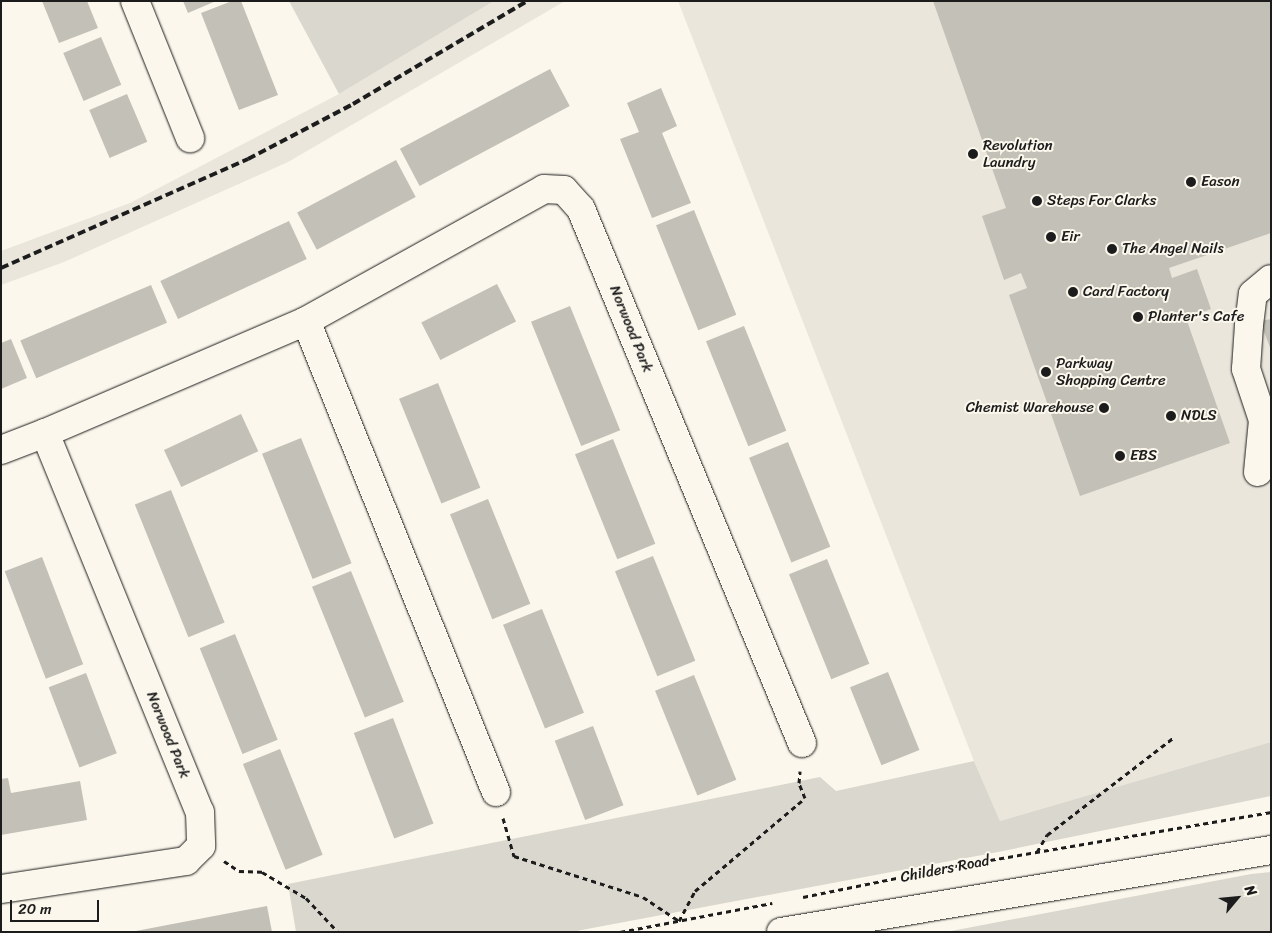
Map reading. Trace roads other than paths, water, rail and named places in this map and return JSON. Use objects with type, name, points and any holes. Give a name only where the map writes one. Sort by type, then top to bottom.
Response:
[{"type":"street","points":[[135,1],[190,138]]},
{"type":"street","name":"Norwood Park","points":[[1,450],[306,321],[544,189],[564,190],[582,209],[802,743]]},
{"type":"street","points":[[1258,472],[1263,420],[1246,369],[1253,294],[1271,279]]},
{"type":"street","points":[[306,321],[496,792]]},
{"type":"street","name":"Norwood Park","points":[[1,889],[186,861],[201,846],[200,812],[45,433]]},
{"type":"street","points":[[781,932],[1271,850]]},
{"type":"railway","points":[[1,268],[248,159],[353,104],[527,1]]},
{"type":"place","name":"Revolution Laundry","points":[[973,154]]},
{"type":"place","name":"Eason","points":[[1191,182]]},
{"type":"place","name":"Steps For Clarks","points":[[1037,201]]},
{"type":"place","name":"Eir","points":[[1051,237]]},
{"type":"place","name":"The Angel Nails","points":[[1112,249]]},
{"type":"place","name":"Card Factory","points":[[1073,292]]},
{"type":"place","name":"Planter's Cafe","points":[[1138,317]]},
{"type":"place","name":"Parkway Shopping Centre","points":[[1046,372]]},
{"type":"place","name":"Chemist Warehouse","points":[[1104,408]]},
{"type":"place","name":"NDLS","points":[[1171,416]]},
{"type":"place","name":"EBS","points":[[1120,456]]}]
